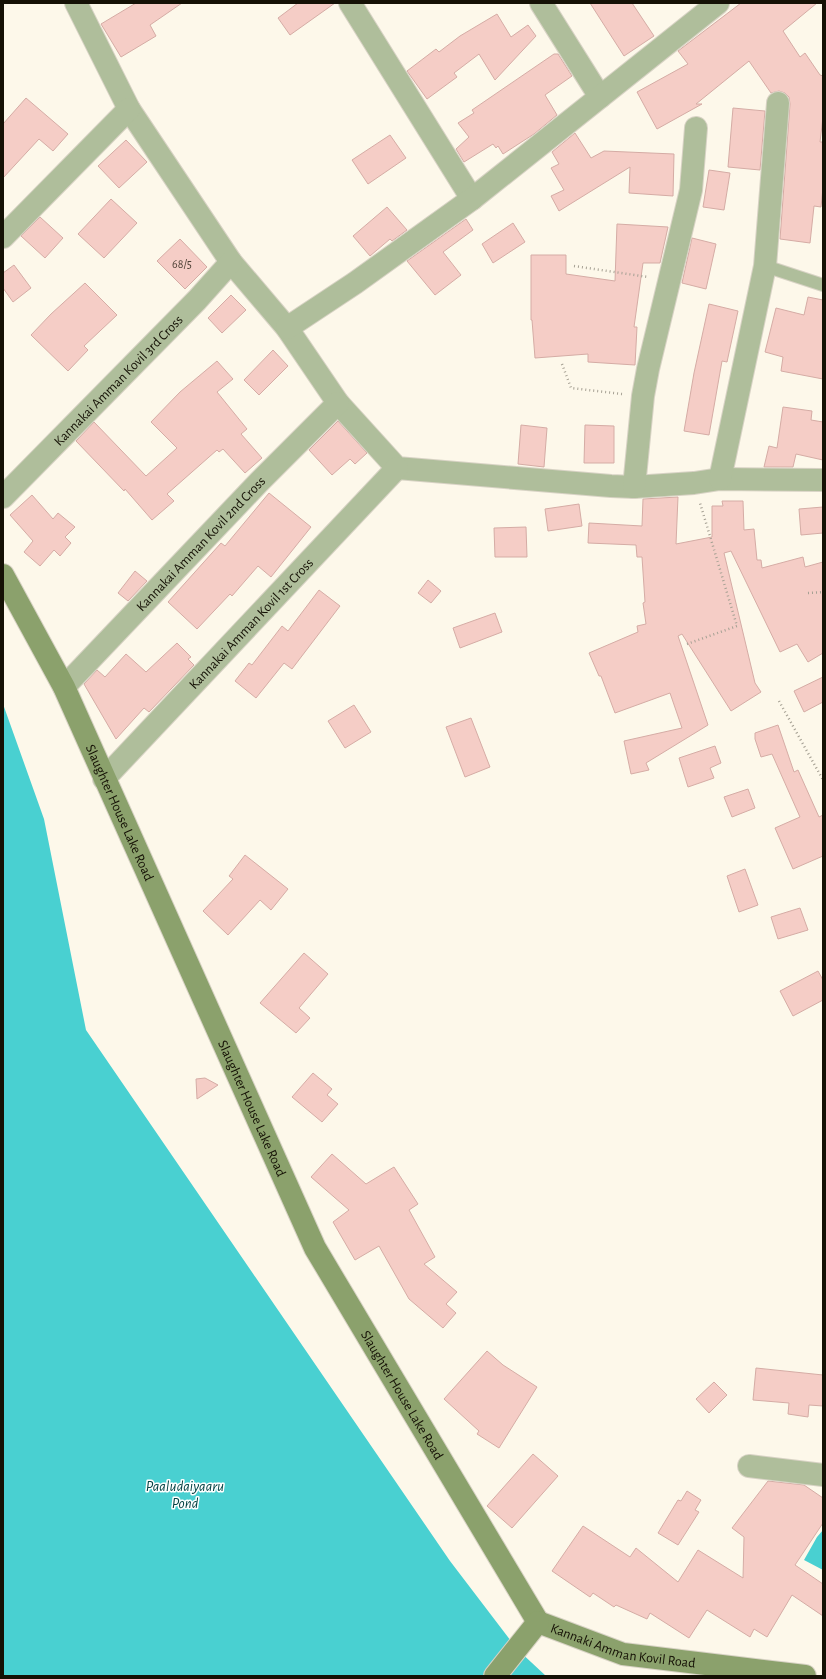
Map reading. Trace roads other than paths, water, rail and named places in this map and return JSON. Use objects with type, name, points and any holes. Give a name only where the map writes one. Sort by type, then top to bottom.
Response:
[{"type":"main road","name":"Slaughter House Lake Road","points":[[3,575],[64,687],[315,1248],[538,1622]]},
{"type":"main road","points":[[495,1676],[538,1622]]},
{"type":"main road","name":"Kannaki Amman Kovil Road","points":[[538,1622],[623,1654],[805,1676]]},
{"type":"street","points":[[76,3],[129,109],[231,262],[287,328],[338,403],[397,468],[634,487],[694,483],[720,479],[823,480]]},
{"type":"street","points":[[350,3],[472,199]]},
{"type":"street","points":[[541,3],[600,97]]},
{"type":"street","points":[[287,328],[355,283],[472,199],[718,3]]},
{"type":"street","points":[[720,479],[764,266],[778,103]]},
{"type":"street","points":[[3,237],[129,109]]},
{"type":"street","points":[[634,487],[643,396],[648,369],[691,190],[696,128]]},
{"type":"street","name":"Kannakai Amman Kovil 3rd Cross","points":[[3,497],[197,300],[231,262]]},
{"type":"street","name":"Kannakai Amman Kovil 2nd Cross","points":[[64,687],[253,488],[338,403]]},
{"type":"street","name":"Kannakai Amman Kovil 1st Cross","points":[[104,779],[397,468]]},
{"type":"street","points":[[749,1466],[823,1474]]},
{"type":"lane","points":[[764,266],[823,285]]},
{"type":"water","name":"Paaludaiyaaru Pond","points":[[3,704],[44,819],[86,1030],[450,1561],[517,1649],[546,1676],[3,1676]]},
{"type":"water","points":[[823,1530],[823,1570],[804,1560],[817,1537]]}]
